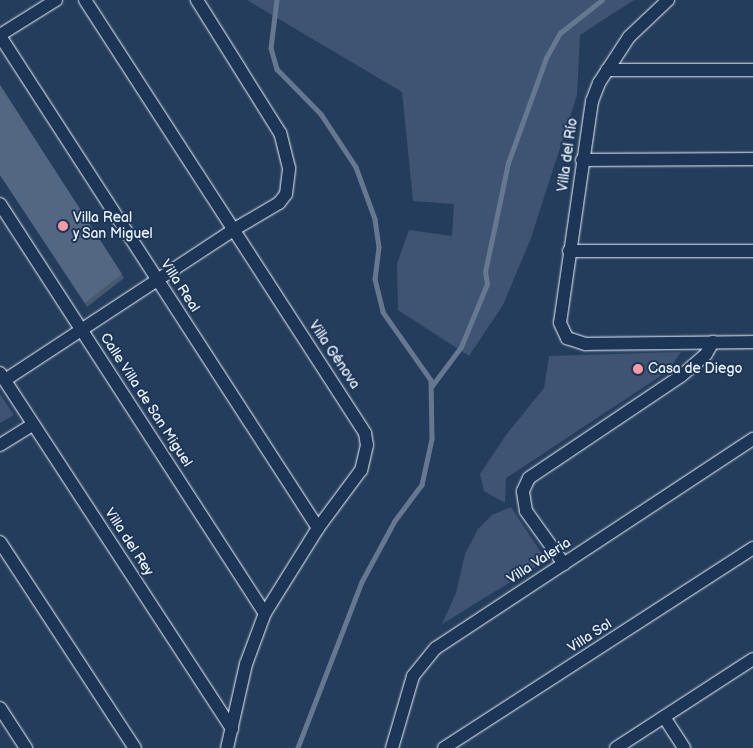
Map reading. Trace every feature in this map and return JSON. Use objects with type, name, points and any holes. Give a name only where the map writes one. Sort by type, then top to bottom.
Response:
[{"type":"street","points":[[0,36],[56,0]]},
{"type":"street","name":"Villa Génova","points":[[85,0],[365,434],[367,446],[361,470],[318,528],[265,614],[246,664],[227,748]]},
{"type":"street","points":[[3,377],[82,330],[233,230],[279,203],[286,194],[289,168],[280,133],[197,0]]},
{"type":"street","name":"Villa del Río","points":[[668,0],[629,37],[607,70],[587,119],[560,314],[567,338],[586,344],[713,342]]},
{"type":"street","name":"Villa Real","points":[[0,36],[318,528]]},
{"type":"street","points":[[607,70],[753,70]]},
{"type":"street","points":[[582,160],[753,159]]},
{"type":"street","name":"Calle Villa de San Miguel","points":[[0,204],[265,614]]},
{"type":"street","points":[[568,251],[753,251]]},
{"type":"street","points":[[564,564],[526,510],[523,491],[536,472],[681,376],[706,354],[713,342],[753,342]]},
{"type":"street","name":"Villa del Rey","points":[[3,377],[232,729]]},
{"type":"street","points":[[0,445],[33,424]]},
{"type":"street","name":"Villa Valeria","points":[[392,748],[404,700],[422,662],[449,638],[753,439]]},
{"type":"street","points":[[0,542],[135,748]]},
{"type":"street","name":"Villa Sol","points":[[444,748],[753,548]]},
{"type":"street","points":[[616,748],[753,658]]},
{"type":"street","points":[[0,708],[26,748]]},
{"type":"street","points":[[664,717],[684,748]]},
{"type":"shaded area","points":[[247,0],[634,0],[580,35],[577,95],[531,238],[503,305],[469,356],[398,310],[397,264],[409,230],[452,236],[454,204],[413,201],[402,92]]},
{"type":"shaded area","points":[[681,352],[668,371],[506,478],[505,503],[484,491],[480,474],[506,435],[544,388],[549,356]]},
{"type":"shaded area","points":[[0,394],[14,415],[0,423]]},
{"type":"shaded area","points":[[511,507],[546,560],[442,624],[456,593],[465,554],[478,529],[492,515]]},
{"type":"building","name":"Villa Real y San Miguel","points":[[0,85],[122,274],[85,303],[0,175]]},
{"type":"waterway","points":[[277,0],[271,48],[277,69],[321,114],[356,167],[375,219],[379,247],[375,279],[383,312],[431,380],[432,439],[422,485],[395,521],[362,582],[298,748]]},
{"type":"waterway","points":[[431,387],[461,347],[487,284],[485,272],[508,163],[546,58],[560,33],[602,0]]},
{"type":"place","name":"Villa Real y San Miguel","points":[[63,226]]},
{"type":"place","name":"Casa de Diego","points":[[638,369]]}]
